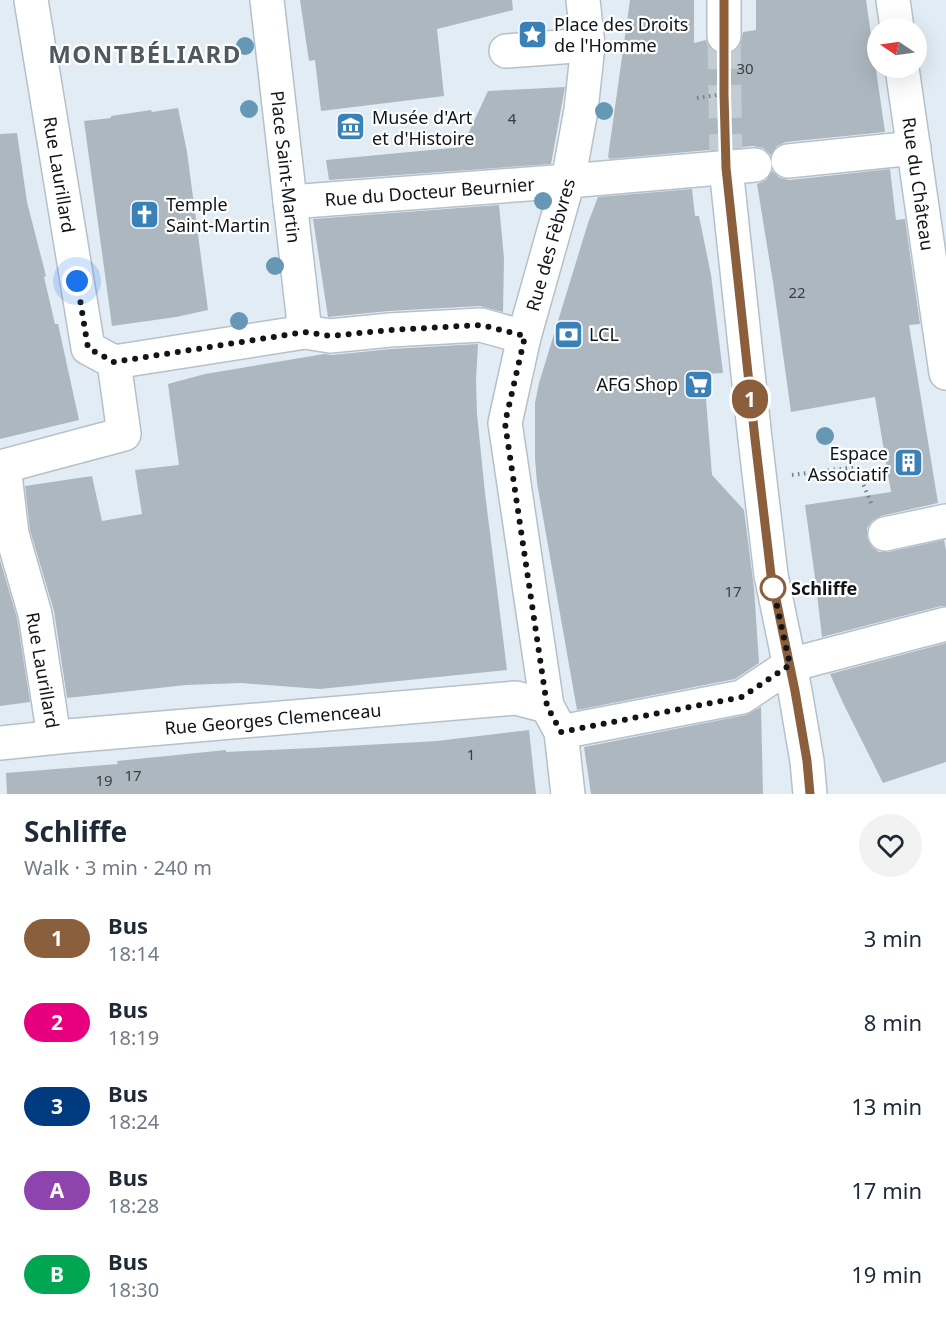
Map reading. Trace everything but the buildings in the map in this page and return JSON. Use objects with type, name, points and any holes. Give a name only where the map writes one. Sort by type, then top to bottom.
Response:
[{"type":"street","name":"Rue Laurillard","points":[[31,0],[88,348],[114,362],[124,434],[4,466],[12,534],[35,614],[54,737]]},
{"type":"street","name":"Place Saint-Martin","points":[[267,0],[305,332]]},
{"type":"street","name":"Rue des Fèbvres","points":[[568,794],[505,423],[525,336],[568,181],[581,110],[588,45],[583,0]]},
{"type":"street","points":[[724,0],[724,36]]},
{"type":"street","points":[[893,0],[896,18]]},
{"type":"street","points":[[506,51],[588,45]]},
{"type":"street","name":"Rue du Château","points":[[904,78],[946,372]]},
{"type":"street","points":[[789,161],[914,148]]},
{"type":"street","name":"Rue du Docteur Beurnier","points":[[290,202],[740,166],[756,454]]},
{"type":"street","points":[[114,362],[305,332],[330,336],[481,325],[525,336]]},
{"type":"street","points":[[756,454],[771,575],[790,665],[807,761],[810,794]]},
{"type":"street","points":[[885,534],[946,521]]},
{"type":"street","points":[[554,719],[742,697],[790,665],[946,624]]},
{"type":"street","name":"Rue Georges Clemenceau","points":[[0,743],[516,698],[554,719]]},
{"type":"path","points":[[697,98],[724,94]]},
{"type":"path","points":[[756,454],[783,476],[856,466],[885,534]]},
{"type":"tunnel","points":[[724,36],[726,168]]},
{"type":"bus line","name":"1","points":[[724,0],[726,168],[755,439],[771,575],[795,691],[810,794]]},
{"type":"place","name":"Place des Droits de l'Homme","points":[[533,34]]},
{"type":"place","name":"Musée d'Art et d'Histoire","points":[[351,127]]},
{"type":"place","name":"Temple Saint-Martin","points":[[145,214]]},
{"type":"place","name":"LCL","points":[[568,334]]},
{"type":"place","name":"AFG Shop","points":[[699,384]]},
{"type":"place","name":"Espace Associatif","points":[[909,463]]},
{"type":"place","name":"Schliffe","points":[[773,588]]},
{"type":"district","name":"MONTBÉLIARD","points":[[145,53]]},
{"type":"route","points":[[77,281],[88,348],[114,362],[305,332],[330,336],[481,325],[525,336],[505,423],[547,706],[561,732],[742,697],[790,665],[773,588]]}]
